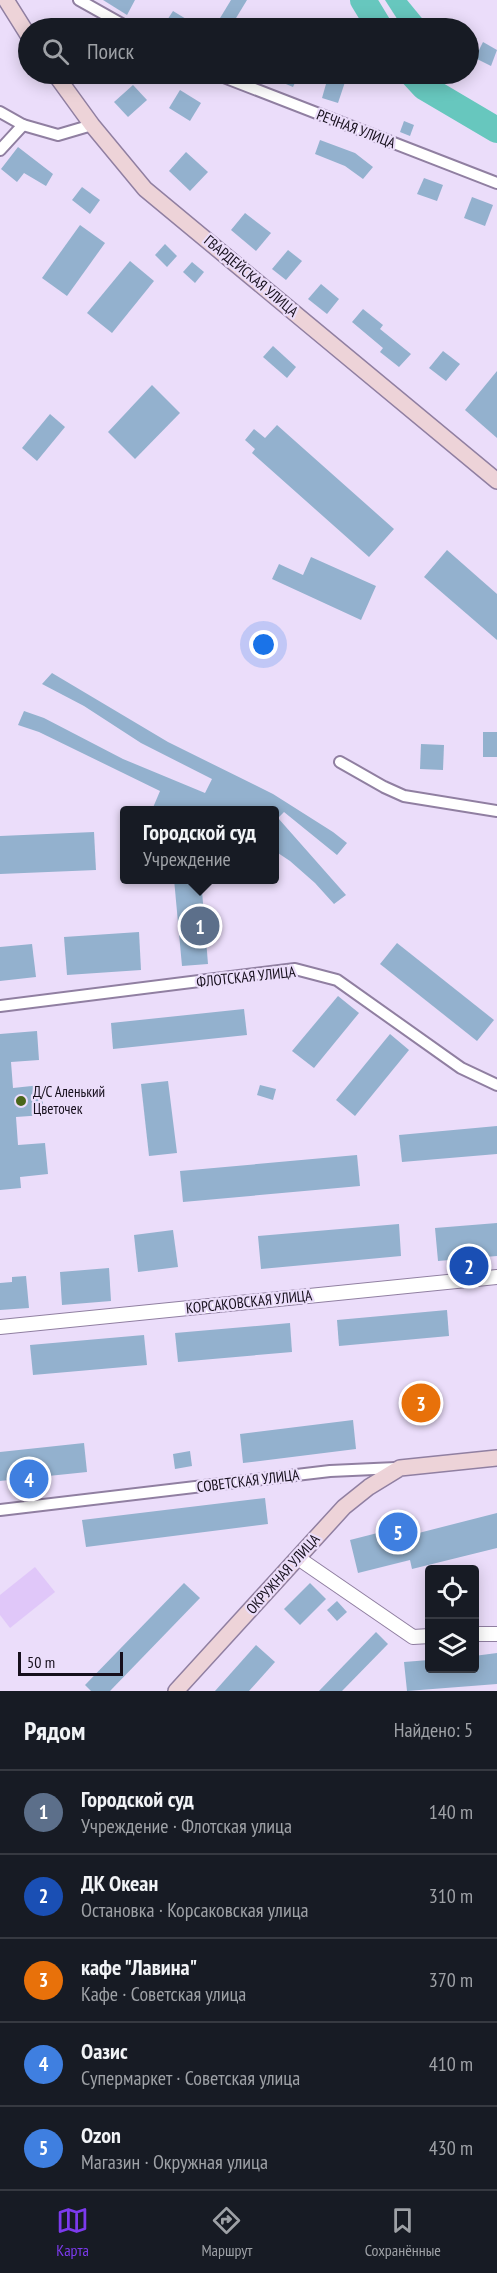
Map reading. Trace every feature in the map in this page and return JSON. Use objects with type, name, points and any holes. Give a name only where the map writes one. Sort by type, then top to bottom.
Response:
[{"type":"main road","points":[[6,0],[18,19]]},
{"type":"main road","name":"ГВАРДЕЙСКАЯ УЛИЦА","points":[[62,84],[145,189],[497,481]]},
{"type":"main road","name":"СОВЕТСКАЯ УЛИЦА","points":[[400,1468],[497,1458]]},
{"type":"main road","name":"ОКРУЖНАЯ УЛИЦА","points":[[176,1691],[344,1507],[369,1487],[400,1468]]},
{"type":"street","points":[[79,0],[111,18]]},
{"type":"street","name":"РЕЧНАЯ УЛИЦА","points":[[242,84],[497,183]]},
{"type":"street","points":[[0,112],[22,125],[58,135],[92,124]]},
{"type":"street","points":[[0,150],[22,125]]},
{"type":"street","points":[[340,762],[384,788],[404,796],[497,811]]},
{"type":"street","name":"ФЛОТСКАЯ УЛИЦА","points":[[0,1006],[295,969],[337,980],[461,1068],[497,1085]]},
{"type":"street","name":"КОРСАКОВСКАЯ УЛИЦА","points":[[0,1328],[497,1277]]},
{"type":"street","name":"СОВЕТСКАЯ УЛИЦА","points":[[0,1510],[330,1472],[400,1468]]},
{"type":"street","points":[[298,1558],[413,1637],[425,1636]]},
{"type":"street","points":[[479,1635],[497,1634]]},
{"type":"shaded area","points":[[385,0],[407,0],[422,18],[397,18]]},
{"type":"shaded area","points":[[35,1567],[55,1592],[10,1628],[0,1615],[0,1595]]},
{"type":"building","points":[[103,0],[135,0],[127,15]]},
{"type":"building","points":[[231,0],[247,0],[236,18],[220,18]]},
{"type":"building","points":[[173,11],[185,18],[168,18]]},
{"type":"building","points":[[483,42],[497,50],[491,66],[479,60],[479,50]]},
{"type":"building","points":[[326,84],[344,84],[338,103],[322,98]]},
{"type":"building","points":[[133,85],[147,100],[128,117],[114,102]]},
{"type":"building","points":[[180,90],[201,103],[190,121],[169,108]]},
{"type":"building","points":[[404,121],[414,125],[410,136],[400,132]]},
{"type":"building","points":[[320,140],[355,153],[373,167],[363,179],[345,166],[315,154]]},
{"type":"building","points":[[18,147],[53,174],[46,186],[24,173],[17,182],[1,169]]},
{"type":"building","points":[[186,152],[208,172],[190,191],[169,171]]},
{"type":"building","points":[[424,178],[443,185],[437,201],[417,194]]},
{"type":"building","points":[[82,187],[100,200],[90,214],[72,200]]},
{"type":"building","points":[[472,197],[493,205],[485,226],[464,218]]},
{"type":"building","points":[[245,213],[271,233],[256,251],[231,230]]},
{"type":"building","points":[[80,225],[105,243],[67,296],[42,278]]},
{"type":"building","points":[[165,244],[177,256],[167,267],[155,255]]},
{"type":"building","points":[[288,250],[302,261],[286,280],[272,269]]},
{"type":"building","points":[[130,261],[154,281],[112,333],[87,313]]},
{"type":"building","points":[[192,262],[204,272],[195,283],[183,272]]},
{"type":"building","points":[[321,284],[339,299],[327,314],[308,299]]},
{"type":"building","points":[[363,309],[383,325],[380,329],[411,354],[399,367],[380,352],[383,348],[352,322]]},
{"type":"building","points":[[273,346],[296,367],[287,378],[263,357]]},
{"type":"building","points":[[443,351],[460,364],[446,381],[429,368]]},
{"type":"building","points":[[497,371],[497,438],[465,410]]},
{"type":"building","points":[[152,385],[180,413],[135,459],[108,432]]},
{"type":"building","points":[[50,414],[65,427],[37,461],[22,448]]},
{"type":"building","points":[[277,425],[394,529],[369,557],[252,453],[255,449],[245,440],[254,429],[265,438]]},
{"type":"building","points":[[447,550],[497,594],[497,640],[424,577]]},
{"type":"building","points":[[311,557],[376,586],[361,620],[272,579],[279,564],[303,575]]},
{"type":"building","points":[[52,673],[168,742],[273,794],[347,843],[337,855],[284,812],[279,817],[279,806],[154,806],[160,791],[39,732],[18,725],[24,711],[44,718],[123,759],[205,793],[212,779],[141,743],[84,706],[42,684]]},
{"type":"building","points":[[483,732],[497,732],[497,757],[483,757]]},
{"type":"building","points":[[421,744],[444,745],[443,770],[420,769]]},
{"type":"building","points":[[279,819],[346,895],[334,904],[290,861],[279,854]]},
{"type":"building","points":[[94,832],[96,870],[0,874],[0,836]]},
{"type":"building","points":[[174,884],[201,884],[208,964],[182,966]]},
{"type":"building","points":[[139,932],[141,970],[67,975],[64,937]]},
{"type":"building","points":[[397,943],[494,1020],[477,1041],[380,964]]},
{"type":"building","points":[[32,944],[36,977],[0,981],[0,947]]},
{"type":"building","points":[[338,996],[359,1013],[314,1068],[292,1051]]},
{"type":"building","points":[[244,1009],[247,1035],[113,1049],[111,1023]]},
{"type":"building","name":"Д/С Аленький Цветочек","points":[[37,1031],[39,1060],[11,1062],[13,1088],[41,1085],[44,1115],[16,1117],[18,1145],[45,1143],[48,1174],[20,1177],[21,1188],[0,1190],[0,1034]]},
{"type":"building","points":[[390,1034],[409,1050],[355,1116],[336,1100]]},
{"type":"building","points":[[168,1081],[177,1153],[149,1156],[141,1084]]},
{"type":"building","points":[[260,1085],[276,1089],[273,1100],[257,1095]]},
{"type":"building","points":[[497,1126],[497,1154],[402,1162],[399,1135]]},
{"type":"building","points":[[357,1155],[360,1186],[183,1202],[180,1171]]},
{"type":"building","points":[[497,1223],[497,1256],[438,1261],[435,1228]]},
{"type":"building","points":[[399,1224],[401,1256],[261,1269],[258,1236]]},
{"type":"building","points":[[173,1230],[178,1267],[138,1272],[134,1235]]},
{"type":"building","points":[[109,1268],[111,1301],[62,1305],[60,1272]]},
{"type":"building","points":[[26,1276],[29,1308],[0,1310],[0,1283],[12,1282],[12,1277]]},
{"type":"building","points":[[447,1310],[449,1336],[339,1346],[337,1320]]},
{"type":"building","points":[[290,1323],[292,1352],[178,1362],[175,1333]]},
{"type":"building","points":[[144,1335],[147,1365],[33,1375],[30,1345]]},
{"type":"building","points":[[437,1389],[439,1415],[404,1418],[402,1392]]},
{"type":"building","points":[[353,1420],[356,1449],[243,1463],[240,1434]]},
{"type":"building","points":[[84,1443],[87,1472],[0,1481],[0,1452]]},
{"type":"building","points":[[190,1451],[192,1466],[175,1469],[173,1454]]},
{"type":"building","points":[[265,1498],[268,1524],[86,1547],[82,1520]]},
{"type":"building","points":[[497,1513],[497,1548],[412,1569],[410,1560],[358,1573],[350,1540],[401,1527],[403,1537]]},
{"type":"building","points":[[184,1583],[200,1598],[110,1691],[91,1691],[85,1685]]},
{"type":"building","points":[[310,1583],[326,1599],[300,1625],[284,1609]]},
{"type":"building","points":[[337,1601],[347,1612],[337,1621],[327,1610]]},
{"type":"building","points":[[376,1632],[388,1644],[342,1691],[319,1691]]},
{"type":"building","points":[[256,1645],[275,1662],[249,1691],[215,1691]]},
{"type":"building","points":[[497,1653],[497,1684],[407,1691],[404,1662],[425,1660],[425,1673],[479,1673],[479,1655]]},
{"type":"waterway","points":[[363,0],[374,18]]},
{"type":"waterway","points":[[421,84],[497,130]]},
{"type":"place","name":"Городской суд","points":[[200,926]]},
{"type":"place","name":"Д/С Аленький Цветочек","points":[[21,1101]]},
{"type":"place","name":"ДК Океан","points":[[469,1266]]},
{"type":"place","name":"кафе \"Лавина\"","points":[[421,1403]]},
{"type":"place","name":"Оазис","points":[[29,1479]]},
{"type":"place","name":"Ozon","points":[[398,1532]]}]
